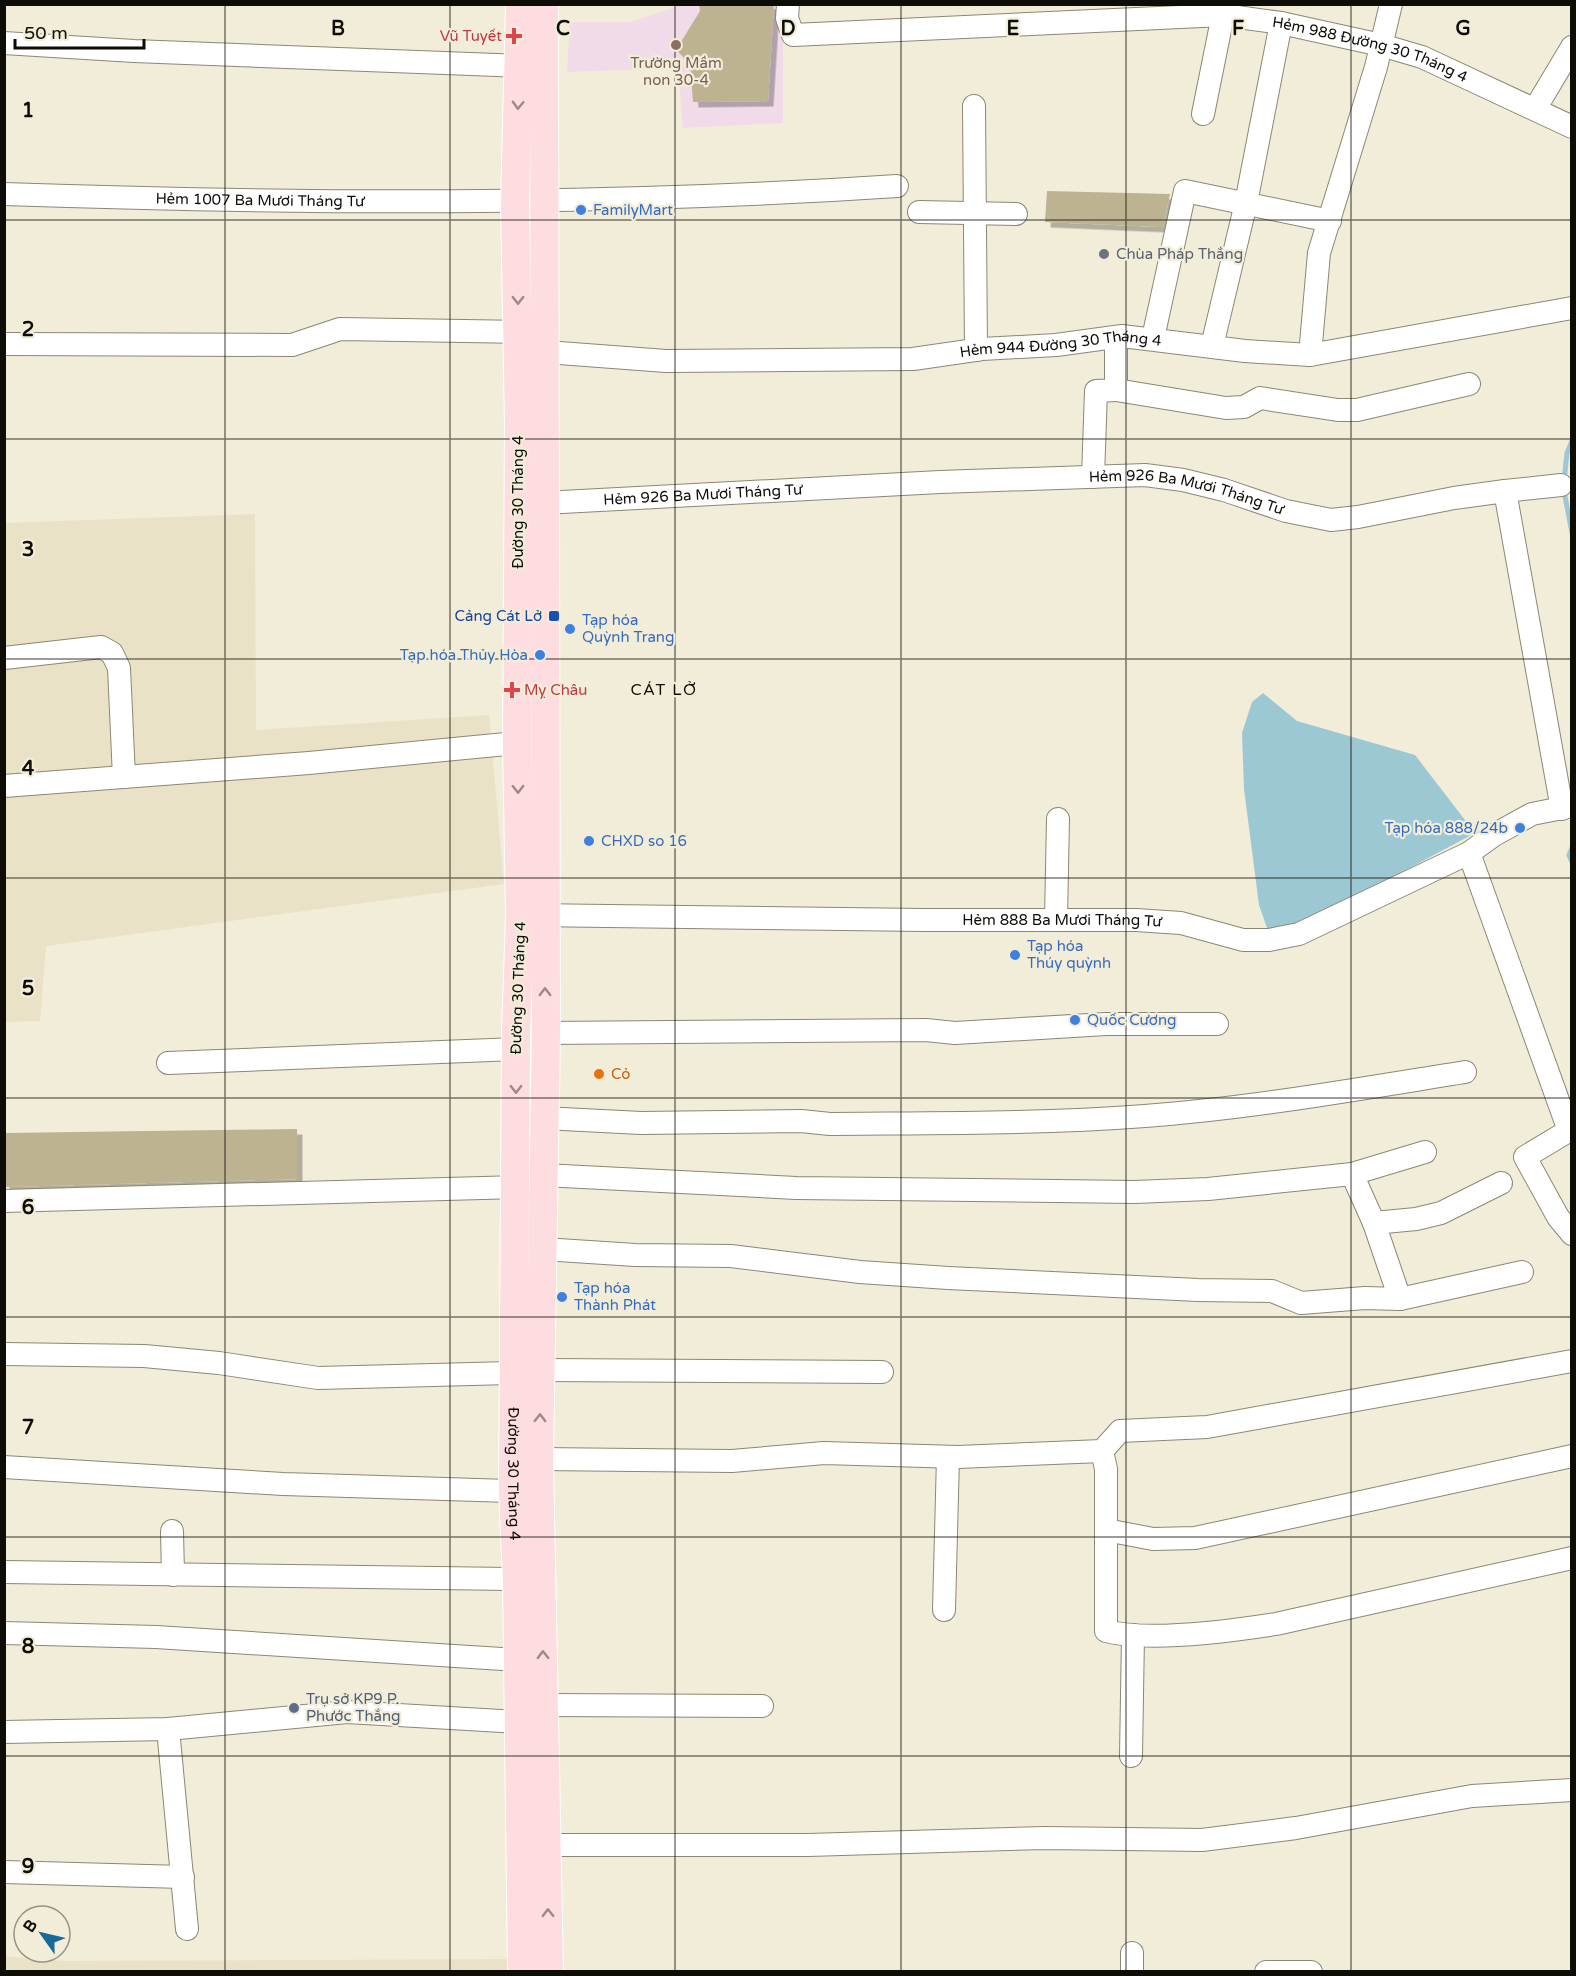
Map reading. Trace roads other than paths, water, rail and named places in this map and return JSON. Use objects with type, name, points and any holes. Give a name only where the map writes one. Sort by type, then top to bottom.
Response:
[{"type":"main road","name":"Đường 30 Tháng 4","points":[[520,4],[519,66],[529,202],[546,352],[543,503],[545,741],[532,915],[516,1049],[516,1187],[528,1372],[539,1459],[549,1971]]},
{"type":"main road","name":"Đường 30 Tháng 4","points":[[522,1971],[517,1579],[513,1491],[543,1249],[543,1118],[546,1033],[532,915],[517,743],[518,332],[544,4]]},
{"type":"main road","points":[[517,743],[545,741]]},
{"type":"street","name":"Hẻm 988 Đường 30 Tháng 4","points":[[788,4],[787,18],[793,35],[1223,15],[1281,23],[1381,45],[1422,57],[1572,127]]},
{"type":"street","points":[[1310,356],[1319,253],[1391,4]]},
{"type":"street","points":[[1203,114],[1223,15]]},
{"type":"street","points":[[1212,346],[1246,203],[1281,23]]},
{"type":"street","points":[[4,43],[156,52],[519,66]]},
{"type":"street","points":[[1535,109],[1572,47]]},
{"type":"street","points":[[974,106],[976,350]]},
{"type":"street","name":"Hẻm 1007 Ba Mươi Tháng Tư","points":[[4,194],[151,199],[529,202],[897,186]]},
{"type":"street","points":[[1152,338],[1185,191],[1329,221]]},
{"type":"street","points":[[919,212],[1016,214]]},
{"type":"street","name":"Hẻm 944 Đường 30 Tháng 4","points":[[546,352],[666,361],[913,359],[976,350],[1056,345],[1116,338],[1152,338],[1310,356],[1572,308]]},
{"type":"street","points":[[4,344],[292,345],[340,329],[518,332]]},
{"type":"street","points":[[1116,338],[1116,390]]},
{"type":"street","points":[[1093,477],[1096,392],[1116,390],[1226,408],[1244,407],[1260,398],[1338,410],[1357,410],[1468,384]]},
{"type":"street","name":"Hẻm 926 Ba Mươi Tháng Tư","points":[[543,503],[940,482],[1145,475],[1183,480],[1224,490],[1286,512],[1331,520],[1358,517],[1454,498],[1562,485]]},
{"type":"street","points":[[1505,491],[1567,807]]},
{"type":"street","points":[[4,657],[101,647],[112,653],[119,668],[124,777]]},
{"type":"street","points":[[4,786],[517,743]]},
{"type":"street","name":"Hẻm 888 Ba Mươi Tháng Tư","points":[[532,915],[923,921],[1056,918],[1180,923],[1244,940],[1269,940],[1299,934],[1469,853],[1494,835],[1532,814],[1567,807]]},
{"type":"street","points":[[1056,918],[1058,819]]},
{"type":"street","points":[[1469,853],[1568,1128],[1565,1133],[1525,1156],[1558,1217],[1572,1234]]},
{"type":"street","points":[[546,1033],[926,1030],[954,1033],[1106,1024],[1218,1024]]},
{"type":"street","points":[[168,1063],[516,1049]]},
{"type":"street","points":[[543,1118],[641,1122],[801,1121],[830,1125],[1017,1123],[1146,1116],[1320,1095],[1465,1072]]},
{"type":"street","points":[[543,1175],[796,1188],[1090,1192],[1208,1189],[1352,1174],[1425,1152]]},
{"type":"street","points":[[1352,1174],[1374,1223],[1400,1299]]},
{"type":"street","points":[[1374,1223],[1416,1219],[1441,1213],[1501,1183]]},
{"type":"street","points":[[4,1201],[516,1187]]},
{"type":"street","points":[[543,1249],[731,1256],[860,1272],[948,1278],[1198,1290],[1272,1291],[1301,1303],[1365,1298],[1400,1299],[1522,1272]]},
{"type":"street","points":[[4,1354],[144,1356],[219,1363],[318,1378],[528,1372],[882,1372]]},
{"type":"street","points":[[539,1459],[732,1461],[866,1452],[948,1457],[1102,1451],[1120,1431],[1207,1427],[1572,1361]]},
{"type":"street","points":[[1102,1451],[1106,1469],[1106,1631],[1133,1635],[1226,1630],[1276,1624],[1572,1558]]},
{"type":"street","points":[[1106,1530],[1153,1539],[1195,1538],[1572,1455]]},
{"type":"street","points":[[944,1610],[948,1457]]},
{"type":"street","points":[[4,1467],[283,1484],[513,1491]]},
{"type":"street","points":[[172,1531],[173,1575]]},
{"type":"street","points":[[4,1572],[517,1579]]},
{"type":"street","points":[[4,1633],[156,1637],[518,1660]]},
{"type":"street","points":[[1131,1756],[1133,1635]]},
{"type":"street","points":[[544,1705],[762,1706]]},
{"type":"street","points":[[4,1732],[168,1729],[347,1712],[519,1722]]},
{"type":"street","points":[[168,1729],[187,1929]]},
{"type":"street","points":[[546,1845],[808,1845],[1045,1838],[1202,1840],[1318,1824],[1472,1796],[1572,1790]]},
{"type":"street","points":[[4,1872],[183,1877]]},
{"type":"street","points":[[1266,1971],[1311,1971]]},
{"type":"water","points":[[1263,693],[1297,721],[1415,755],[1475,833],[1318,917],[1275,931],[1267,928],[1259,905],[1244,789],[1242,733],[1252,702]]},
{"type":"waterway","points":[[1564,482],[1567,453],[1572,441]]},
{"type":"waterway","points":[[1564,491],[1572,533]]},
{"type":"waterway","points":[[1572,848],[1569,855],[1572,862]]},
{"type":"place","name":"Vũ Tuyết","points":[[514,36]]},
{"type":"place","name":"Trường Mầm non 30-4","points":[[676,45]]},
{"type":"place","name":"FamilyMart","points":[[581,210]]},
{"type":"place","name":"Chùa Pháp Thắng","points":[[1104,254]]},
{"type":"place","name":"Cảng Cát Lở","points":[[554,616]]},
{"type":"place","name":"Tạp hóa Quỳnh Trang","points":[[570,629]]},
{"type":"place","name":"Tạp hóa Thủy Hòa","points":[[540,655]]},
{"type":"place","name":"Mỵ Châu","points":[[512,690]]},
{"type":"place","name":"Tạp hóa 888/24b","points":[[1520,828]]},
{"type":"place","name":"CHXD so 16","points":[[589,841]]},
{"type":"place","name":"Tạp hóa Thúy quỳnh","points":[[1015,955]]},
{"type":"place","name":"Quốc Cương","points":[[1075,1020]]},
{"type":"place","name":"Cỏ","points":[[599,1074]]},
{"type":"place","name":"Tạp hóa Thành Phát","points":[[562,1297]]},
{"type":"place","name":"Trụ sở KP9 P. Phước Thắng","points":[[294,1708]]},
{"type":"district","name":"CÁT LỞ","points":[[664,689]]}]
